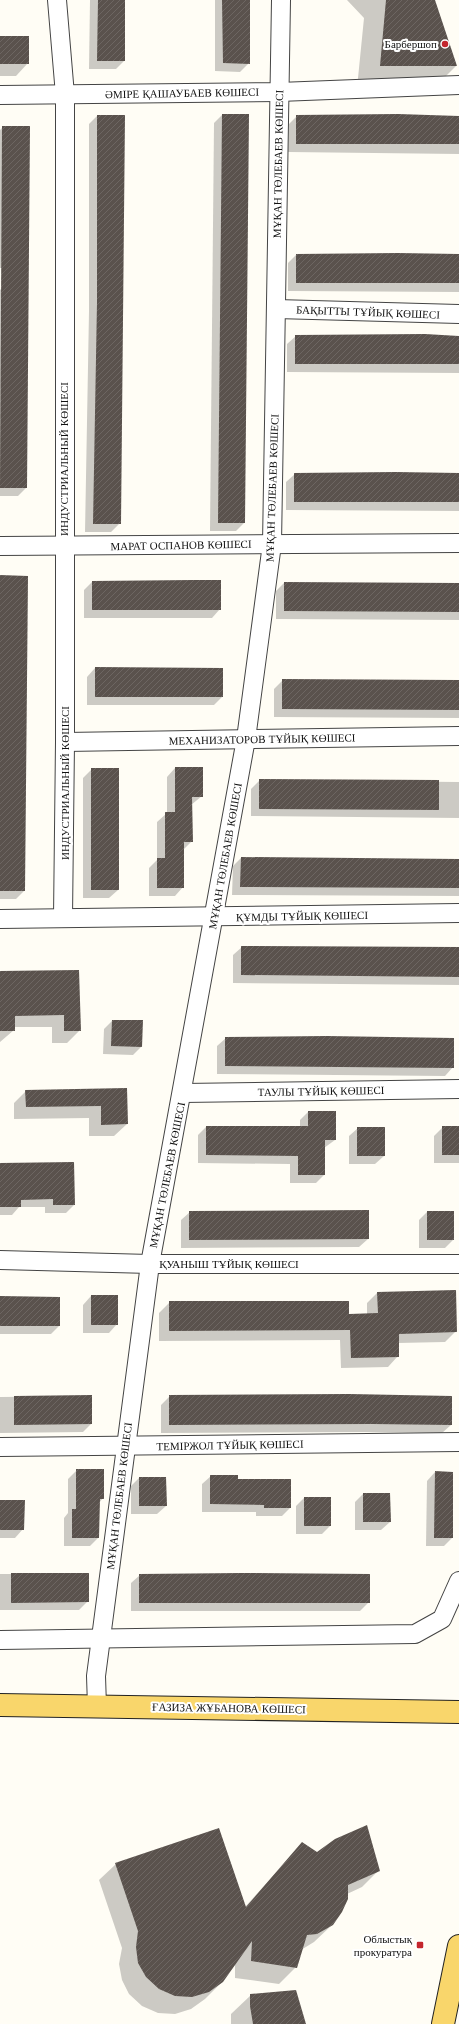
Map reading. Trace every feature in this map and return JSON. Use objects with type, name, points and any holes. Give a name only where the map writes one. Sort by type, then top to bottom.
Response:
[{"type":"main road","name":"ҒАЗИЗА ЖҰБАНОВА КӨШЕСІ","points":[[0,1705],[459,1712]]},
{"type":"main road","points":[[443,2024],[459,1946]]},
{"type":"street","name":"ИНДУСТРИАЛЬНЫЙ КӨШЕСІ","points":[[57,0],[65,94],[64,546],[66,742],[63,918]]},
{"type":"street","name":"МҰҚАН ТӨЛЕБАЕВ КӨШЕСІ","points":[[97,1706],[96,1676],[150,1264],[183,1093],[213,917],[246,739],[272,544],[281,0]]},
{"type":"street","name":"ӘМІРЕ ҚАШАУБАЕВ КӨШЕСІ","points":[[0,95],[279,92],[459,85]]},
{"type":"street","name":"БАҚЫТТЫ ТҰЙЫҚ КӨШЕСІ","points":[[276,309],[459,314]]},
{"type":"street","name":"МАРАТ ОСПАНОВ КӨШЕСІ","points":[[0,546],[459,543]]},
{"type":"street","name":"МЕХАНИЗАТОРОВ ТҰЙЫҚ КӨШЕСІ","points":[[66,742],[459,736]]},
{"type":"street","name":"ҚҰМДЫ ТҰЙЫҚ КӨШЕСІ","points":[[0,918],[213,917],[459,913]]},
{"type":"street","name":"ТАУЛЫ ТҰЙЫҚ КӨШЕСІ","points":[[183,1093],[459,1089]]},
{"type":"street","name":"ҚУАНЫШ ТҰЙЫҚ КӨШЕСІ","points":[[0,1260],[150,1264],[459,1264]]},
{"type":"street","name":"ТЕМІРЖОЛ ТҰЙЫҚ КӨШЕСІ","points":[[0,1447],[459,1442]]},
{"type":"street","points":[[0,1640],[415,1634],[442,1619],[459,1581]]},
{"type":"building","points":[[98,0],[125,0],[125,61],[97,61]]},
{"type":"building","points":[[222,0],[250,0],[250,64],[223,63]]},
{"type":"building","points":[[386,0],[435,0],[457,66],[380,66]]},
{"type":"building","points":[[0,36],[29,36],[29,64],[0,64]]},
{"type":"building","points":[[222,114],[249,114],[245,523],[218,523]]},
{"type":"building","points":[[398,114],[459,116],[459,144],[296,144],[296,115]]},
{"type":"building","points":[[97,115],[125,115],[121,524],[93,524],[97,302]]},
{"type":"building","points":[[2,126],[30,126],[27,488],[0,488]]},
{"type":"building","points":[[296,254],[459,254],[459,283],[296,283]]},
{"type":"building","points":[[425,334],[459,336],[459,364],[295,364],[295,335]]},
{"type":"building","points":[[294,473],[459,473],[459,502],[294,502]]},
{"type":"building","points":[[0,575],[28,576],[25,891],[0,891]]},
{"type":"building","points":[[221,580],[221,610],[92,610],[92,581]]},
{"type":"building","points":[[284,582],[459,583],[459,612],[284,611]]},
{"type":"building","points":[[95,667],[223,668],[223,697],[95,697]]},
{"type":"building","points":[[282,679],[459,680],[459,710],[282,709]]},
{"type":"building","points":[[175,767],[203,767],[203,797],[192,797],[193,842],[184,842],[184,888],[157,888],[157,858],[165,858],[165,812],[175,812]]},
{"type":"building","points":[[91,768],[119,768],[119,890],[91,890]]},
{"type":"building","points":[[259,779],[439,780],[439,810],[259,809]]},
{"type":"building","points":[[241,857],[459,859],[459,888],[240,887]]},
{"type":"building","points":[[241,946],[459,947],[459,977],[241,975]]},
{"type":"building","points":[[79,970],[81,1031],[64,1031],[64,1015],[15,1016],[15,1031],[0,1031],[0,971]]},
{"type":"building","points":[[112,1020],[143,1020],[142,1047],[111,1046]]},
{"type":"building","points":[[327,1036],[454,1038],[454,1068],[225,1066],[225,1037]]},
{"type":"building","points":[[127,1088],[128,1124],[101,1125],[101,1106],[26,1107],[25,1090]]},
{"type":"building","points":[[308,1111],[336,1111],[336,1140],[325,1140],[325,1175],[298,1175],[298,1156],[206,1155],[206,1126],[308,1126]]},
{"type":"building","points":[[442,1126],[459,1126],[459,1155],[442,1155]]},
{"type":"building","points":[[357,1127],[385,1127],[385,1156],[357,1156]]},
{"type":"building","points":[[74,1162],[75,1205],[53,1205],[53,1199],[21,1200],[21,1207],[0,1207],[0,1163]]},
{"type":"building","points":[[369,1210],[369,1239],[189,1240],[189,1211]]},
{"type":"building","points":[[427,1211],[454,1211],[454,1240],[427,1240]]},
{"type":"building","points":[[456,1290],[457,1332],[399,1334],[399,1357],[351,1358],[350,1330],[169,1331],[169,1301],[349,1301],[349,1314],[378,1313],[377,1292]]},
{"type":"building","points":[[91,1295],[118,1295],[118,1325],[91,1325]]},
{"type":"building","points":[[0,1296],[60,1297],[60,1326],[0,1326]]},
{"type":"building","points":[[349,1394],[452,1396],[452,1425],[169,1425],[169,1395]]},
{"type":"building","points":[[92,1395],[92,1424],[14,1425],[14,1396]]},
{"type":"building","points":[[76,1469],[104,1469],[104,1499],[100,1499],[99,1538],[72,1538],[72,1509],[76,1509]]},
{"type":"building","points":[[435,1471],[453,1472],[453,1538],[434,1538]]},
{"type":"building","points":[[210,1475],[238,1475],[238,1479],[291,1479],[291,1508],[264,1508],[264,1505],[210,1504]]},
{"type":"building","points":[[139,1477],[166,1477],[167,1506],[139,1506]]},
{"type":"building","points":[[363,1493],[390,1493],[391,1522],[363,1522]]},
{"type":"building","points":[[304,1497],[331,1497],[331,1526],[304,1526]]},
{"type":"building","points":[[0,1500],[25,1500],[24,1530],[0,1530]]},
{"type":"building","points":[[11,1573],[89,1573],[89,1602],[11,1603]]},
{"type":"building","points":[[139,1574],[370,1574],[370,1603],[139,1603]]},
{"type":"building","points":[[367,1825],[380,1871],[348,1885],[348,1899],[342,1912],[333,1925],[317,1934],[307,1935],[297,1968],[251,1961],[252,1941],[223,1982],[209,1992],[192,1997],[175,1996],[159,1989],[146,1977],[138,1963],[136,1947],[138,1931],[115,1863],[219,1828],[246,1907],[302,1842],[317,1852],[335,1839]]},
{"type":"building","points":[[296,1990],[306,2024],[253,2024],[250,1994]]},
{"type":"place","name":"Барбершоп","points":[[445,44]]},
{"type":"place","name":"Облыстық прокуратура","points":[[420,1945]]}]
